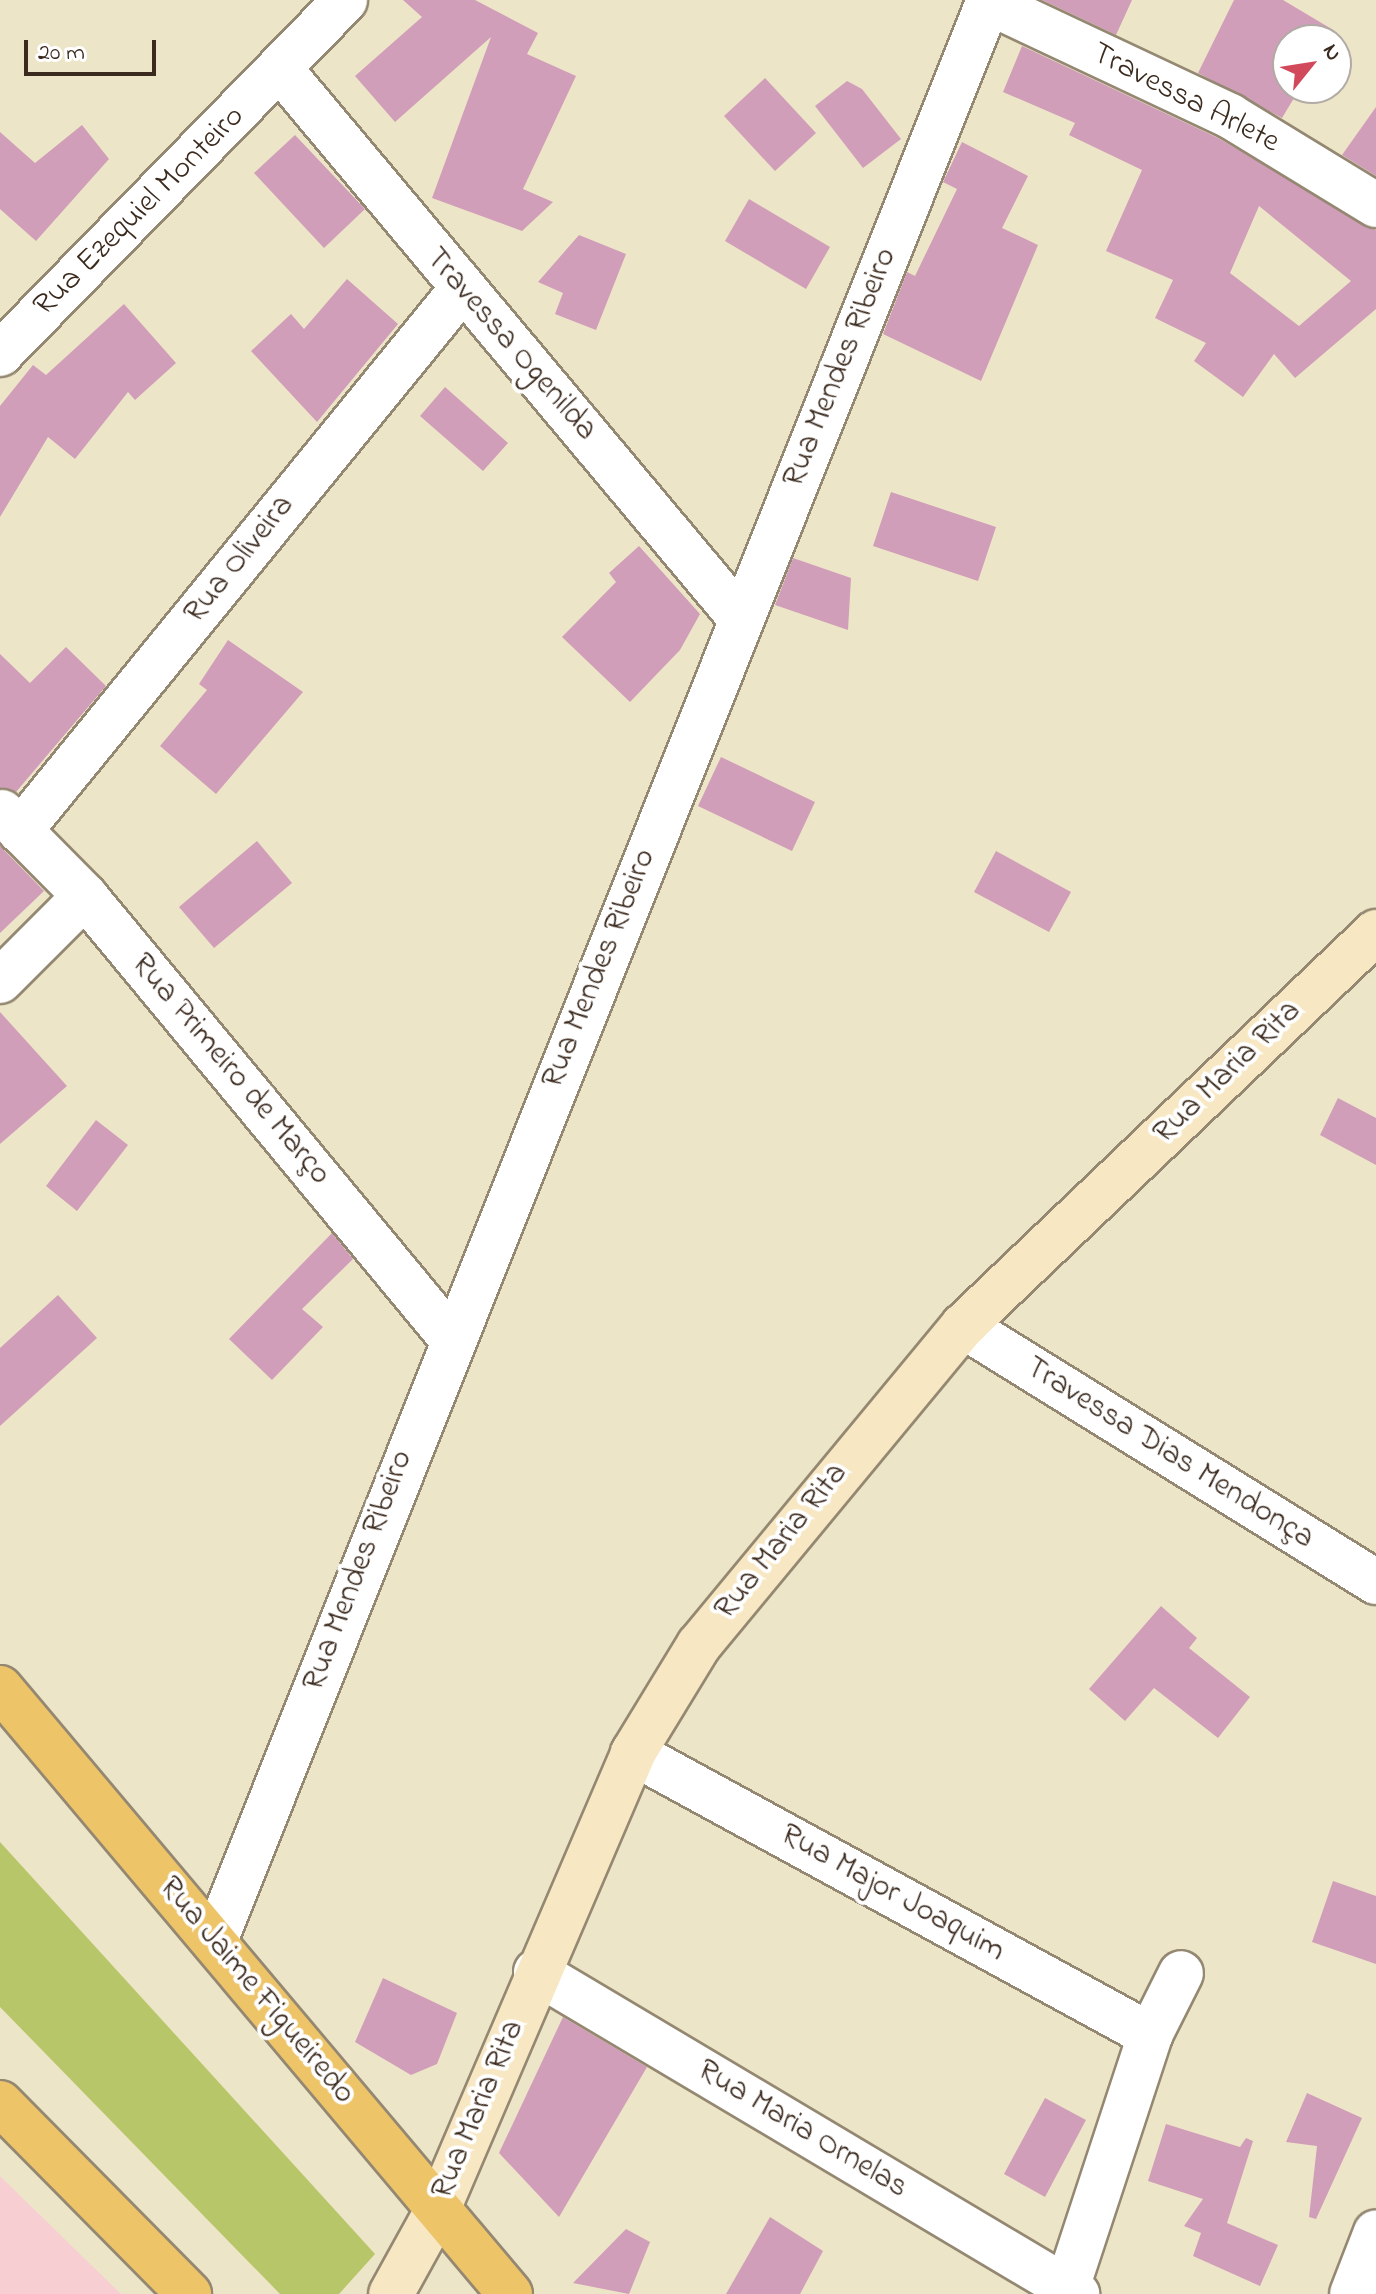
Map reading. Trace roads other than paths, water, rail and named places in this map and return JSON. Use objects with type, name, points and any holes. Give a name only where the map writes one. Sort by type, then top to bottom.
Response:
[{"type":"main road","name":"Rua Jaime Figueiredo","points":[[0,1688],[510,2294]]},
{"type":"main road","points":[[0,2103],[189,2294]]},
{"type":"street","name":"Rua Ezequiel Monteiro","points":[[0,354],[281,70],[345,0]]},
{"type":"street","name":"Travessa Arlete","points":[[989,1],[1230,116],[1376,205]]},
{"type":"street","name":"Rua Mendes Ribeiro","points":[[215,1941],[451,1338],[989,1]]},
{"type":"street","name":"Travessa Ogenilda","points":[[281,70],[461,290],[741,619]]},
{"type":"street","name":"Rua Oliveira","points":[[10,821],[461,290]]},
{"type":"street","name":"Rua Primeiro de Março","points":[[10,821],[85,896],[451,1338]]},
{"type":"street","points":[[0,981],[85,896]]},
{"type":"street","name":"Rua Maria Rita","points":[[391,2294],[438,2209],[536,1972],[633,1753],[699,1645],[963,1326],[1376,932]]},
{"type":"street","name":"Travessa Dias Mendonça","points":[[963,1326],[1376,1582]]},
{"type":"street","name":"Rua Major Joaquim","points":[[633,1753],[1150,2035]]},
{"type":"street","name":"Rua Maria Ornelas","points":[[536,1972],[1072,2291],[1150,2035],[1181,1973]]},
{"type":"street","points":[[1352,2294],[1376,2232]]}]
